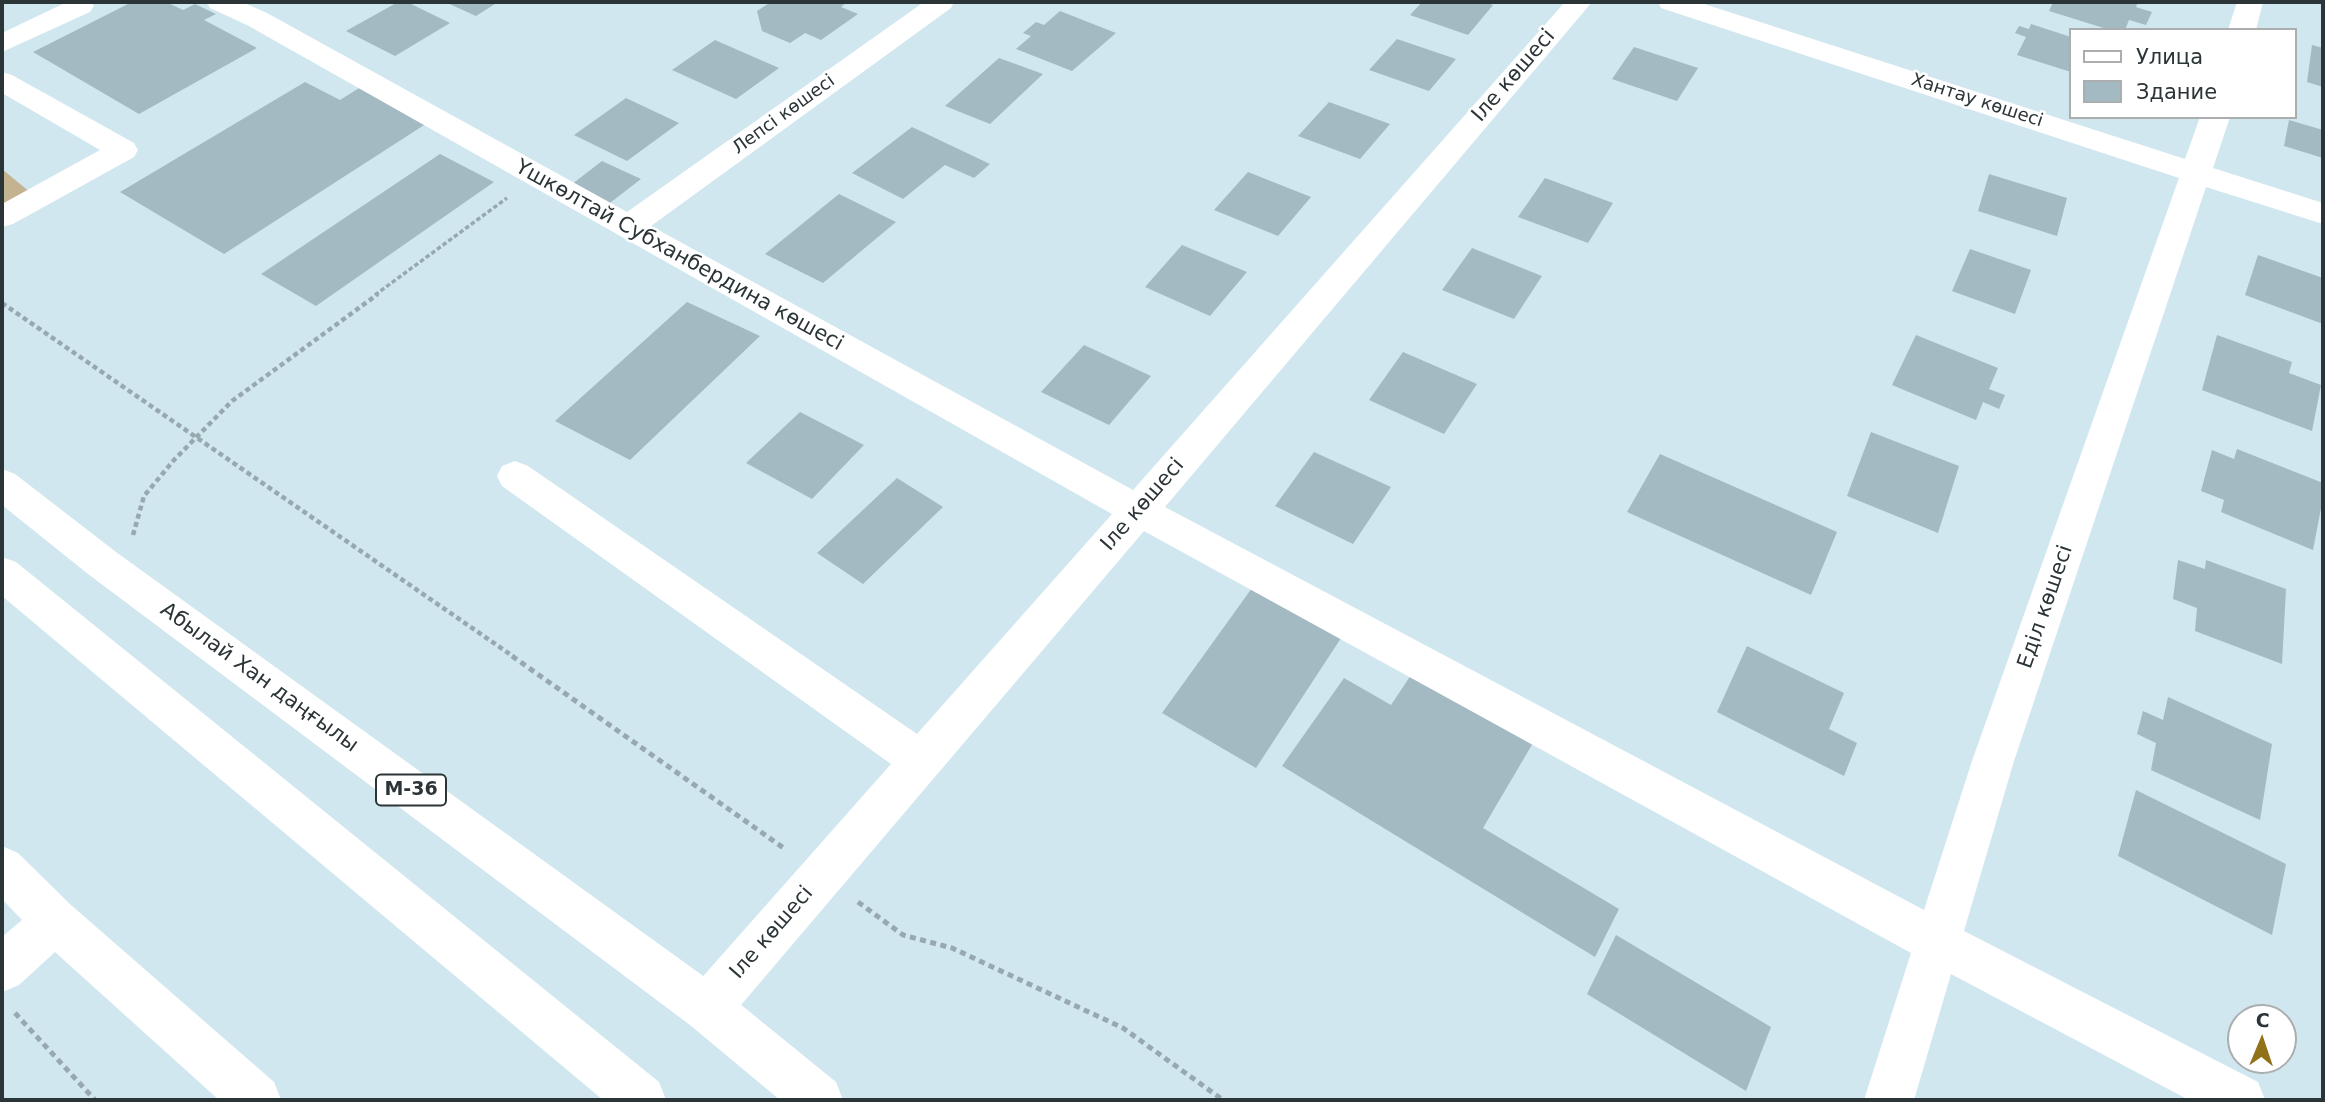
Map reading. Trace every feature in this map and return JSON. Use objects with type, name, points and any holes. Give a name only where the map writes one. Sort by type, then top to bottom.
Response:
[{"type":"street","name":"Үшкөлтай Субханбердина көшесі","points":[[220,2],[257,19],[1139,510],[1937,943],[2240,1100]]},
{"type":"street","points":[[257,19],[289,2]]},
{"type":"street","name":"Лепсі көшесі","points":[[628,227],[941,2]]},
{"type":"street","name":"Іле көшесі","points":[[707,1008],[1579,2]]},
{"type":"street","name":"Хантау көшесі","points":[[1671,2],[2323,214]]},
{"type":"street","points":[[2243,28],[2250,2]]},
{"type":"street","points":[[2,44],[80,6]]},
{"type":"street","points":[[2,81],[123,150],[2,217]]},
{"type":"street","name":"Еділ көшесі","points":[[1889,1100],[1993,761],[2214,119]]},
{"type":"street","points":[[515,476],[921,761]]},
{"type":"street","name":"Абылай Хан даңғылы","points":[[2,484],[102,563],[707,1008],[818,1100]]},
{"type":"street","points":[[2,573],[641,1100]]},
{"type":"street","points":[[2,867],[55,921],[256,1100]]},
{"type":"street","points":[[6,989],[55,921]]},
{"type":"path","points":[[133,535],[144,496],[196,436],[232,401],[537,177]]},
{"type":"path","points":[[2,303],[364,551],[903,935],[952,948],[1123,1028],[1223,1100]]},
{"type":"path","points":[[6,989],[95,1100]]},
{"type":"shaded area","points":[[2,169],[37,198],[2,217]]},
{"type":"building","points":[[132,2],[166,2],[183,10],[195,4],[216,14],[204,20],[257,48],[139,114],[33,52]]},
{"type":"building","points":[[398,2],[407,2],[450,23],[395,56],[346,31]]},
{"type":"building","points":[[445,2],[498,2],[476,16]]},
{"type":"building","points":[[771,2],[847,2],[841,7],[858,14],[821,40],[805,33],[790,43],[762,31],[757,11]]},
{"type":"building","points":[[1422,2],[1482,2],[1493,5],[1468,35],[1410,15]]},
{"type":"building","points":[[2053,2],[2138,2],[2136,7],[2152,12],[2146,25],[2129,20],[2126,28],[2104,28],[2049,11]]},
{"type":"building","points":[[1060,11],[1116,33],[1072,71],[1016,49],[1031,36],[1023,33],[1036,22],[1044,25]]},
{"type":"building","points":[[2031,24],[2070,37],[2070,72],[2017,55],[2026,37],[2015,33],[2019,26],[2029,29]]},
{"type":"building","points":[[1397,39],[1456,59],[1429,91],[1369,70]]},
{"type":"building","points":[[715,40],[779,68],[736,99],[672,70]]},
{"type":"building","points":[[2312,45],[2323,48],[2323,87],[2307,82]]},
{"type":"building","points":[[1634,47],[1698,68],[1677,101],[1612,79]]},
{"type":"building","points":[[999,58],[1043,74],[990,124],[945,106]]},
{"type":"building","points":[[305,82],[340,100],[364,85],[432,120],[224,254],[120,192]]},
{"type":"building","points":[[626,98],[679,123],[627,161],[574,135]]},
{"type":"building","points":[[1329,102],[1390,124],[1360,159],[1298,136]]},
{"type":"building","points":[[2289,120],[2323,130],[2323,158],[2284,146]]},
{"type":"building","points":[[912,127],[990,164],[974,178],[945,165],[903,199],[852,173]]},
{"type":"building","points":[[440,154],[494,182],[316,306],[261,274]]},
{"type":"building","points":[[602,161],[641,179],[606,206],[567,188]]},
{"type":"building","points":[[1248,172],[1311,197],[1278,236],[1214,210]]},
{"type":"building","points":[[1989,174],[2067,198],[2057,236],[1978,211]]},
{"type":"building","points":[[1545,178],[1613,203],[1588,243],[1518,217]]},
{"type":"building","points":[[839,194],[896,222],[823,283],[765,254]]},
{"type":"building","points":[[1182,245],[1247,272],[1210,316],[1145,287]]},
{"type":"building","points":[[1472,248],[1542,276],[1514,319],[1442,290]]},
{"type":"building","points":[[1970,249],[2031,270],[2015,314],[1952,291]]},
{"type":"building","points":[[2258,255],[2323,278],[2323,324],[2245,295]]},
{"type":"building","points":[[687,302],[760,336],[630,460],[555,421]]},
{"type":"building","points":[[1916,335],[1998,368],[1989,389],[2005,395],[1999,409],[1983,402],[1976,420],[1892,385]]},
{"type":"building","points":[[2217,335],[2292,362],[2289,373],[2321,385],[2312,431],[2202,390]]},
{"type":"building","points":[[1084,345],[1151,376],[1109,425],[1041,392]]},
{"type":"building","points":[[1403,352],[1477,384],[1444,434],[1369,400]]},
{"type":"building","points":[[800,412],[864,445],[812,499],[746,463]]},
{"type":"building","points":[[1871,432],[1959,466],[1938,533],[1847,496]]},
{"type":"building","points":[[2237,449],[2323,483],[2323,498],[2313,550],[2221,512],[2224,500],[2201,491],[2212,450],[2234,459]]},
{"type":"building","points":[[1314,452],[1391,487],[1353,544],[1275,506]]},
{"type":"building","points":[[1660,454],[1837,532],[1811,595],[1627,512]]},
{"type":"building","points":[[897,478],[943,507],[863,584],[817,553]]},
{"type":"building","points":[[2178,560],[2205,569],[2206,560],[2286,589],[2282,664],[2195,631],[2197,608],[2173,599]]},
{"type":"building","points":[[1252,588],[1343,635],[1256,768],[1162,713]]},
{"type":"building","points":[[1747,646],[1844,693],[1829,729],[1857,743],[1844,776],[1717,712]]},
{"type":"building","points":[[1411,675],[1533,743],[1483,828],[1619,909],[1595,957],[1282,766],[1344,678],[1391,705]]},
{"type":"building","points":[[2168,697],[2272,744],[2260,820],[2151,770],[2156,743],[2137,734],[2143,711],[2163,720]]},
{"type":"building","points":[[2136,790],[2286,864],[2272,935],[2118,856]]},
{"type":"building","points":[[1616,935],[1771,1027],[1746,1091],[1587,994]]}]
